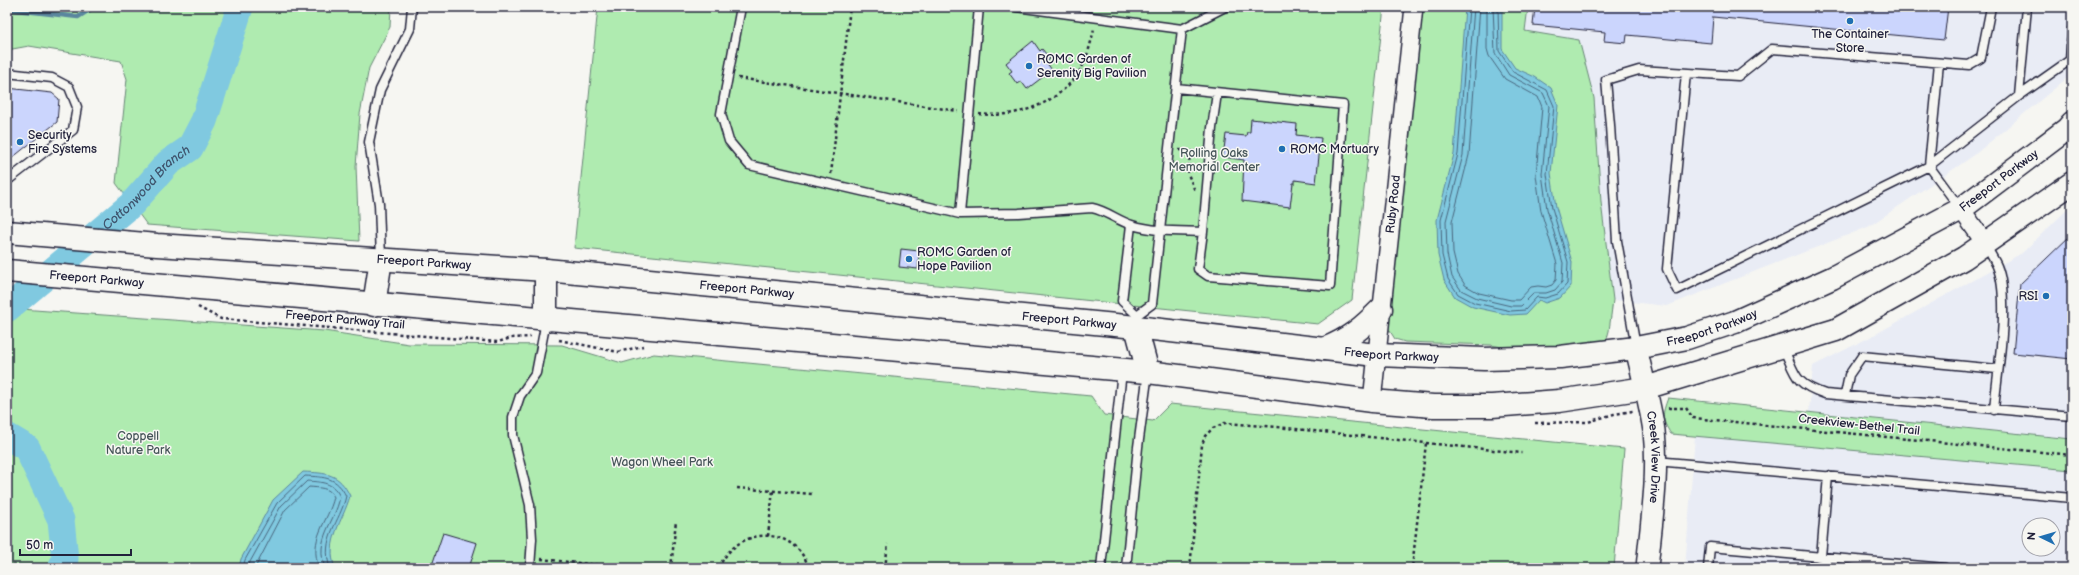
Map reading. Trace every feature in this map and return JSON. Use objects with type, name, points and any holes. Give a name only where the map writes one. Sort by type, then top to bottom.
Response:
[{"type":"main road","name":"Freeport Parkway","points":[[7,232],[157,245],[546,270],[1137,321],[1322,349],[1376,355],[1484,359],[1560,357],[1636,348],[1687,338],[1735,322],[1832,278],[1960,209],[2067,129],[2072,123]]},
{"type":"main road","name":"Freeport Parkway","points":[[7,272],[374,305],[545,328],[1148,372],[1372,400],[1433,406],[1492,406],[1559,401],[1647,398],[1782,346],[1836,330],[1964,258],[2072,183]]},
{"type":"main road","points":[[374,305],[381,259]]},
{"type":"main road","points":[[545,328],[546,270]]},
{"type":"main road","points":[[1322,349],[1343,342],[1361,329],[1381,309]]},
{"type":"main road","points":[[1122,370],[1137,321]]},
{"type":"main road","points":[[1137,321],[1148,372]]},
{"type":"street","name":"Ruby Road","points":[[1372,400],[1414,7]]},
{"type":"street","points":[[1960,209],[1985,243]]},
{"type":"street","name":"Creek View Drive","points":[[1636,348],[1654,431],[1655,461],[1647,568]]},
{"type":"lane","points":[[381,259],[379,204],[369,142],[380,90],[410,29],[412,7]]},
{"type":"lane","points":[[741,7],[721,114],[729,141],[749,164],[960,214],[1019,213],[1092,208],[1101,210],[1131,225],[1161,231],[1203,232]]},
{"type":"lane","points":[[960,214],[979,7]]},
{"type":"lane","points":[[1016,7],[1182,29],[1225,7]]},
{"type":"lane","points":[[1636,348],[1617,241],[1606,80],[1638,70],[1738,76],[1772,49],[1969,66],[1981,58],[1991,7]]},
{"type":"lane","points":[[2019,96],[2026,7]]},
{"type":"lane","points":[[1131,225],[1122,301],[1137,321],[1152,304],[1182,29]]},
{"type":"lane","points":[[1686,73],[1666,269],[1677,290],[1929,166],[2019,96],[2070,60],[2072,30]]},
{"type":"lane","points":[[1939,64],[1929,166],[1960,209]]},
{"type":"lane","points":[[7,73],[52,78],[69,87],[76,107],[73,130],[7,181]]},
{"type":"lane","points":[[1176,88],[1343,105],[1330,286],[1208,276],[1198,269],[1217,93]]},
{"type":"lane","points":[[1985,243],[1998,267],[2002,290],[2003,315],[1994,410]]},
{"type":"lane","points":[[530,568],[532,558],[530,505],[513,435],[513,417],[520,396],[536,372],[545,328]]},
{"type":"lane","points":[[1782,346],[1800,382],[1825,394],[2072,416]]},
{"type":"lane","points":[[1845,395],[1850,375],[1862,356],[1997,369]]},
{"type":"lane","points":[[1101,568],[1122,370]]},
{"type":"lane","points":[[1126,568],[1138,447],[1148,372]]},
{"type":"lane","points":[[1655,461],[2072,498]]},
{"type":"lane","points":[[1820,568],[1828,476]]},
{"type":"lane","points":[[1708,568],[1710,547],[1945,568]]},
{"type":"path","points":[[830,184],[850,7]]},
{"type":"path","points":[[728,76],[970,113],[1013,115],[1036,107],[1055,97],[1074,77],[1084,62],[1090,45],[1096,18]]},
{"type":"path","points":[[1169,148],[1190,152],[1210,151]]},
{"type":"path","points":[[1190,152],[1188,174],[1195,193]]},
{"type":"path","name":"Freeport Parkway Trail","points":[[192,305],[221,319],[498,342],[545,328]]},
{"type":"path","name":"Creekview-Bethel Trail","points":[[1647,398],[1686,408],[1693,418],[2072,456]]},
{"type":"path","points":[[1190,568],[1202,445],[1205,436],[1213,428],[1225,423],[1277,427],[1522,453]]},
{"type":"path","points":[[1412,568],[1426,443]]},
{"type":"path","points":[[738,488],[812,494]]},
{"type":"path","points":[[768,536],[773,490]]},
{"type":"path","points":[[671,568],[676,521]]},
{"type":"path","points":[[719,568],[725,557],[740,542],[751,537],[768,536],[783,540],[793,545],[809,568]]},
{"type":"path","points":[[885,568],[888,544]]},
{"type":"path","points":[[532,558],[625,568]]},
{"type":"shaded area","points":[[1528,7],[2072,7],[2072,74],[1973,156],[1868,227],[1667,306],[1613,300],[1601,202],[1525,31]]},
{"type":"shaded area","points":[[2072,205],[2072,439],[1809,412],[1813,366],[1874,335],[2022,253]]},
{"type":"shaded area","points":[[1695,435],[2072,470],[2072,568],[1685,568]]},
{"type":"green space","points":[[7,7],[391,7],[390,27],[369,68],[360,114],[356,166],[359,241],[147,225],[116,183],[127,79],[121,61],[29,46],[7,50]]},
{"type":"green space","name":"Rolling Oaks Memorial Center","points":[[598,7],[1384,7],[1352,300],[1318,324],[574,248]]},
{"type":"green space","points":[[1423,7],[1528,7],[1525,31],[1579,40],[1594,98],[1601,202],[1613,300],[1606,342],[1519,350],[1491,345],[1405,342],[1395,339],[1388,328],[1390,283]]},
{"type":"green space","points":[[7,308],[324,331],[409,344],[562,345],[622,363],[654,354],[1091,396],[1104,415],[1153,421],[1170,404],[1624,449],[1614,568],[7,568]]},
{"type":"green space","points":[[1668,398],[2072,439],[2072,470],[1671,434],[1664,420],[1664,412]]},
{"type":"water","points":[[1465,7],[1502,7],[1502,49],[1515,68],[1535,77],[1551,88],[1558,105],[1551,173],[1556,207],[1572,262],[1571,286],[1560,298],[1545,303],[1539,300],[1526,314],[1510,315],[1473,307],[1455,297],[1444,280],[1438,255],[1437,220],[1454,154]]},
{"type":"water","points":[[303,472],[326,474],[337,479],[346,488],[350,496],[336,531],[332,549],[332,558],[335,568],[239,568],[241,559],[273,500]]},
{"type":"building","name":"The Container Store","points":[[1535,7],[1948,7],[1944,40],[1713,17],[1711,43],[1627,35],[1626,43],[1604,41],[1605,32],[1533,25]]},
{"type":"building","name":"ROMC Garden of Serenity Big Pavilion","points":[[1033,41],[1040,51],[1042,49],[1050,59],[1046,62],[1052,70],[1027,89],[1021,81],[1017,84],[1009,73],[1012,71],[1006,63]]},
{"type":"building","name":"Security Fire Systems","points":[[7,88],[52,93],[59,99],[57,122],[7,162]]},
{"type":"building","name":"ROMC Mortuary","points":[[1251,119],[1297,124],[1296,135],[1321,138],[1316,183],[1295,180],[1295,183],[1293,183],[1290,207],[1242,201],[1244,160],[1223,157],[1226,134],[1246,136],[1247,132],[1250,132]]},
{"type":"building","name":"RSI","points":[[2072,234],[2072,359],[2013,353],[2020,284]]},
{"type":"building","name":"ROMC Garden of Hope Pavilion","points":[[901,249],[919,251],[918,269],[899,267]]},
{"type":"building","points":[[443,533],[477,543],[469,568],[431,568]]},
{"type":"waterway","points":[[7,9],[78,17],[94,7]]},
{"type":"waterway","name":"Cottonwood Branch","points":[[7,309],[132,204],[168,163],[190,148],[204,121],[240,7]]},
{"type":"waterway","name":"Cottonwood Branch","points":[[7,436],[27,448],[61,520],[65,559],[61,568]]},
{"type":"place","name":"The Container Store","points":[[1850,21]]},
{"type":"place","name":"ROMC Garden of Serenity Big Pavilion","points":[[1029,66]]},
{"type":"place","name":"Security Fire Systems","points":[[20,142]]},
{"type":"place","name":"ROMC Mortuary","points":[[1282,149]]},
{"type":"place","name":"ROMC Garden of Hope Pavilion","points":[[909,259]]},
{"type":"place","name":"RSI","points":[[2046,296]]},
{"type":"park label","name":"Coppell Nature Park","points":[[138,443]]},
{"type":"park label","name":"Wagon Wheel Park","points":[[662,462]]}]
